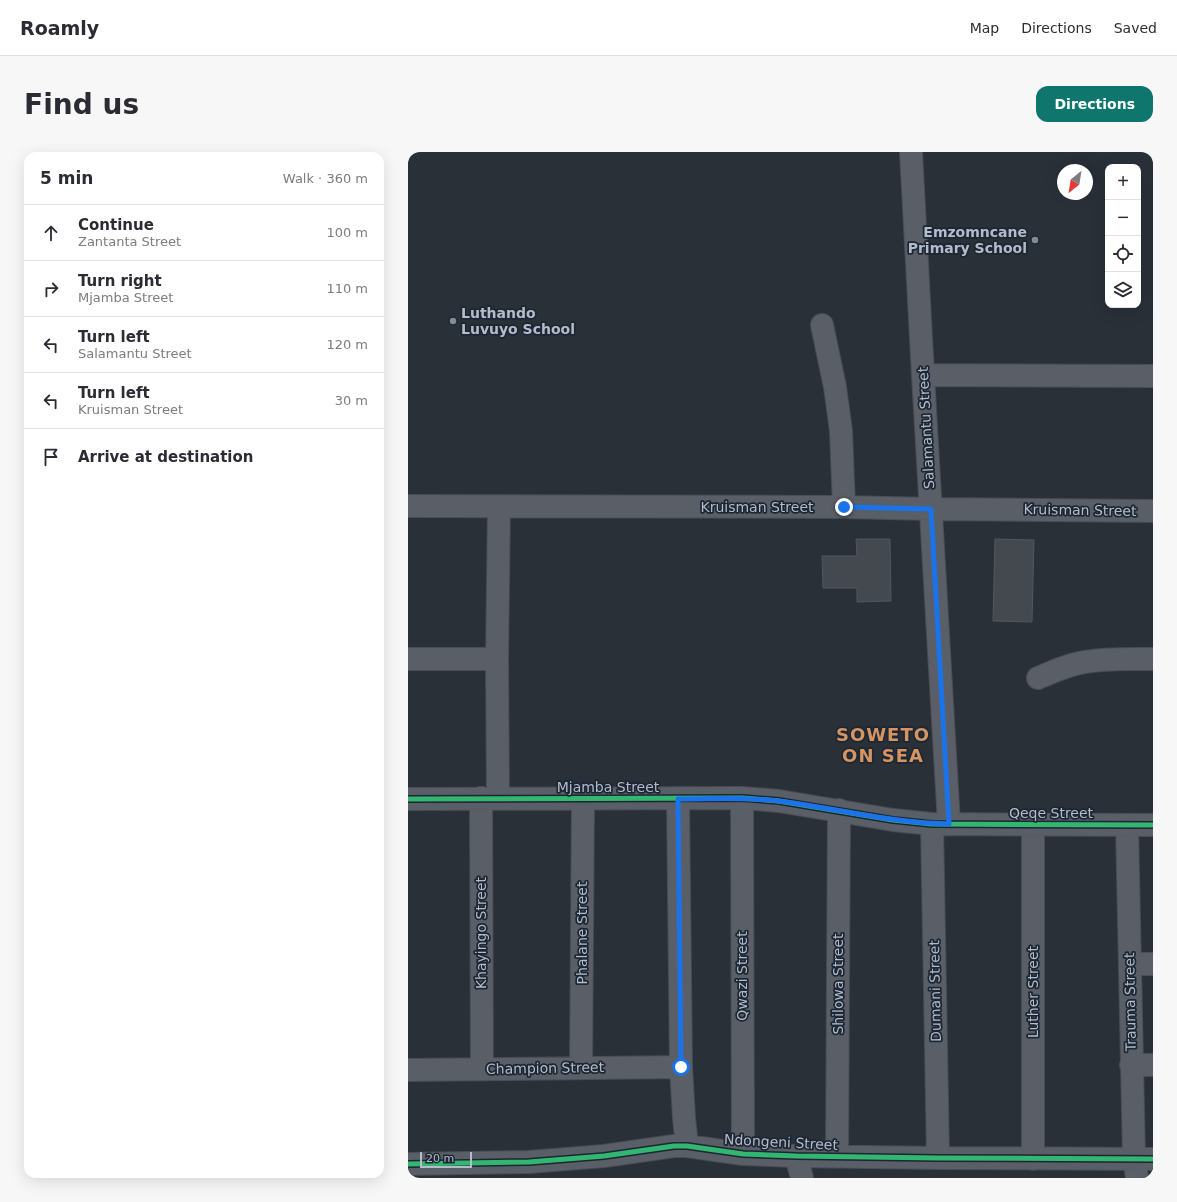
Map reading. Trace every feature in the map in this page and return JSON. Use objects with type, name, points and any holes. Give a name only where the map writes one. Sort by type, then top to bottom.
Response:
[{"type":"street","name":"Salamantu Street","points":[[911,152],[931,509],[941,824]]},
{"type":"street","points":[[822,325],[835,387],[841,431],[844,507]]},
{"type":"street","points":[[923,375],[1153,376]]},
{"type":"street","name":"Kruisman Street","points":[[408,506],[844,507],[1153,511]]},
{"type":"street","points":[[490,798],[497,659],[499,507]]},
{"type":"street","points":[[408,659],[497,659]]},
{"type":"street","points":[[1038,678],[1084,662],[1108,659],[1153,659]]},
{"type":"street","name":"Khayingo Street","points":[[482,1069],[490,798]]},
{"type":"street","name":"Mjamba Street","points":[[408,799],[742,798],[779,801],[893,820],[941,824]]},
{"type":"street","name":"Qwazi Street","points":[[742,798],[743,1154]]},
{"type":"street","name":"Phalane Street","points":[[581,1068],[583,799]]},
{"type":"street","points":[[678,799],[681,1067],[687,1146]]},
{"type":"street","name":"Shilowa Street","points":[[837,1157],[839,810]]},
{"type":"street","name":"Qeqe Street","points":[[941,824],[1153,825]]},
{"type":"street","name":"Dumani Street","points":[[938,1158],[941,824]]},
{"type":"street","name":"Luther Street","points":[[1033,824],[1033,1159]]},
{"type":"street","name":"Trauma Street","points":[[1127,825],[1131,1065],[1141,1165]]},
{"type":"street","points":[[1130,964],[1153,964]]},
{"type":"street","points":[[1131,1065],[1153,1064]]},
{"type":"street","name":"Champion Street","points":[[408,1070],[681,1067]]},
{"type":"street","name":"Ndongeni Street","points":[[408,1164],[529,1162],[604,1156],[674,1146],[687,1146],[743,1154],[837,1157],[1033,1159],[1141,1165]]},
{"type":"street","points":[[796,1156],[802,1178]]},
{"type":"building","points":[[856,539],[890,539],[891,601],[857,602],[857,588],[823,588],[822,556],[857,556]]},
{"type":"building","points":[[995,539],[1034,540],[1032,622],[993,621]]},
{"type":"cycle path","points":[[408,799],[742,798],[779,801],[893,820],[932,824],[1153,825]]},
{"type":"cycle path","points":[[408,1164],[529,1162],[604,1156],[674,1146],[687,1146],[743,1154],[796,1156],[1153,1159]]},
{"type":"place","name":"Emzomncane Primary School","points":[[1035,240]]},
{"type":"place","name":"Luthando Luvuyo School","points":[[453,321]]},
{"type":"district","name":"SOWETO ON SEA","points":[[883,744]]},
{"type":"route","points":[[681,1067],[678,799],[761,799],[808,805],[893,820],[932,824],[949,824],[931,509],[844,507]]}]
